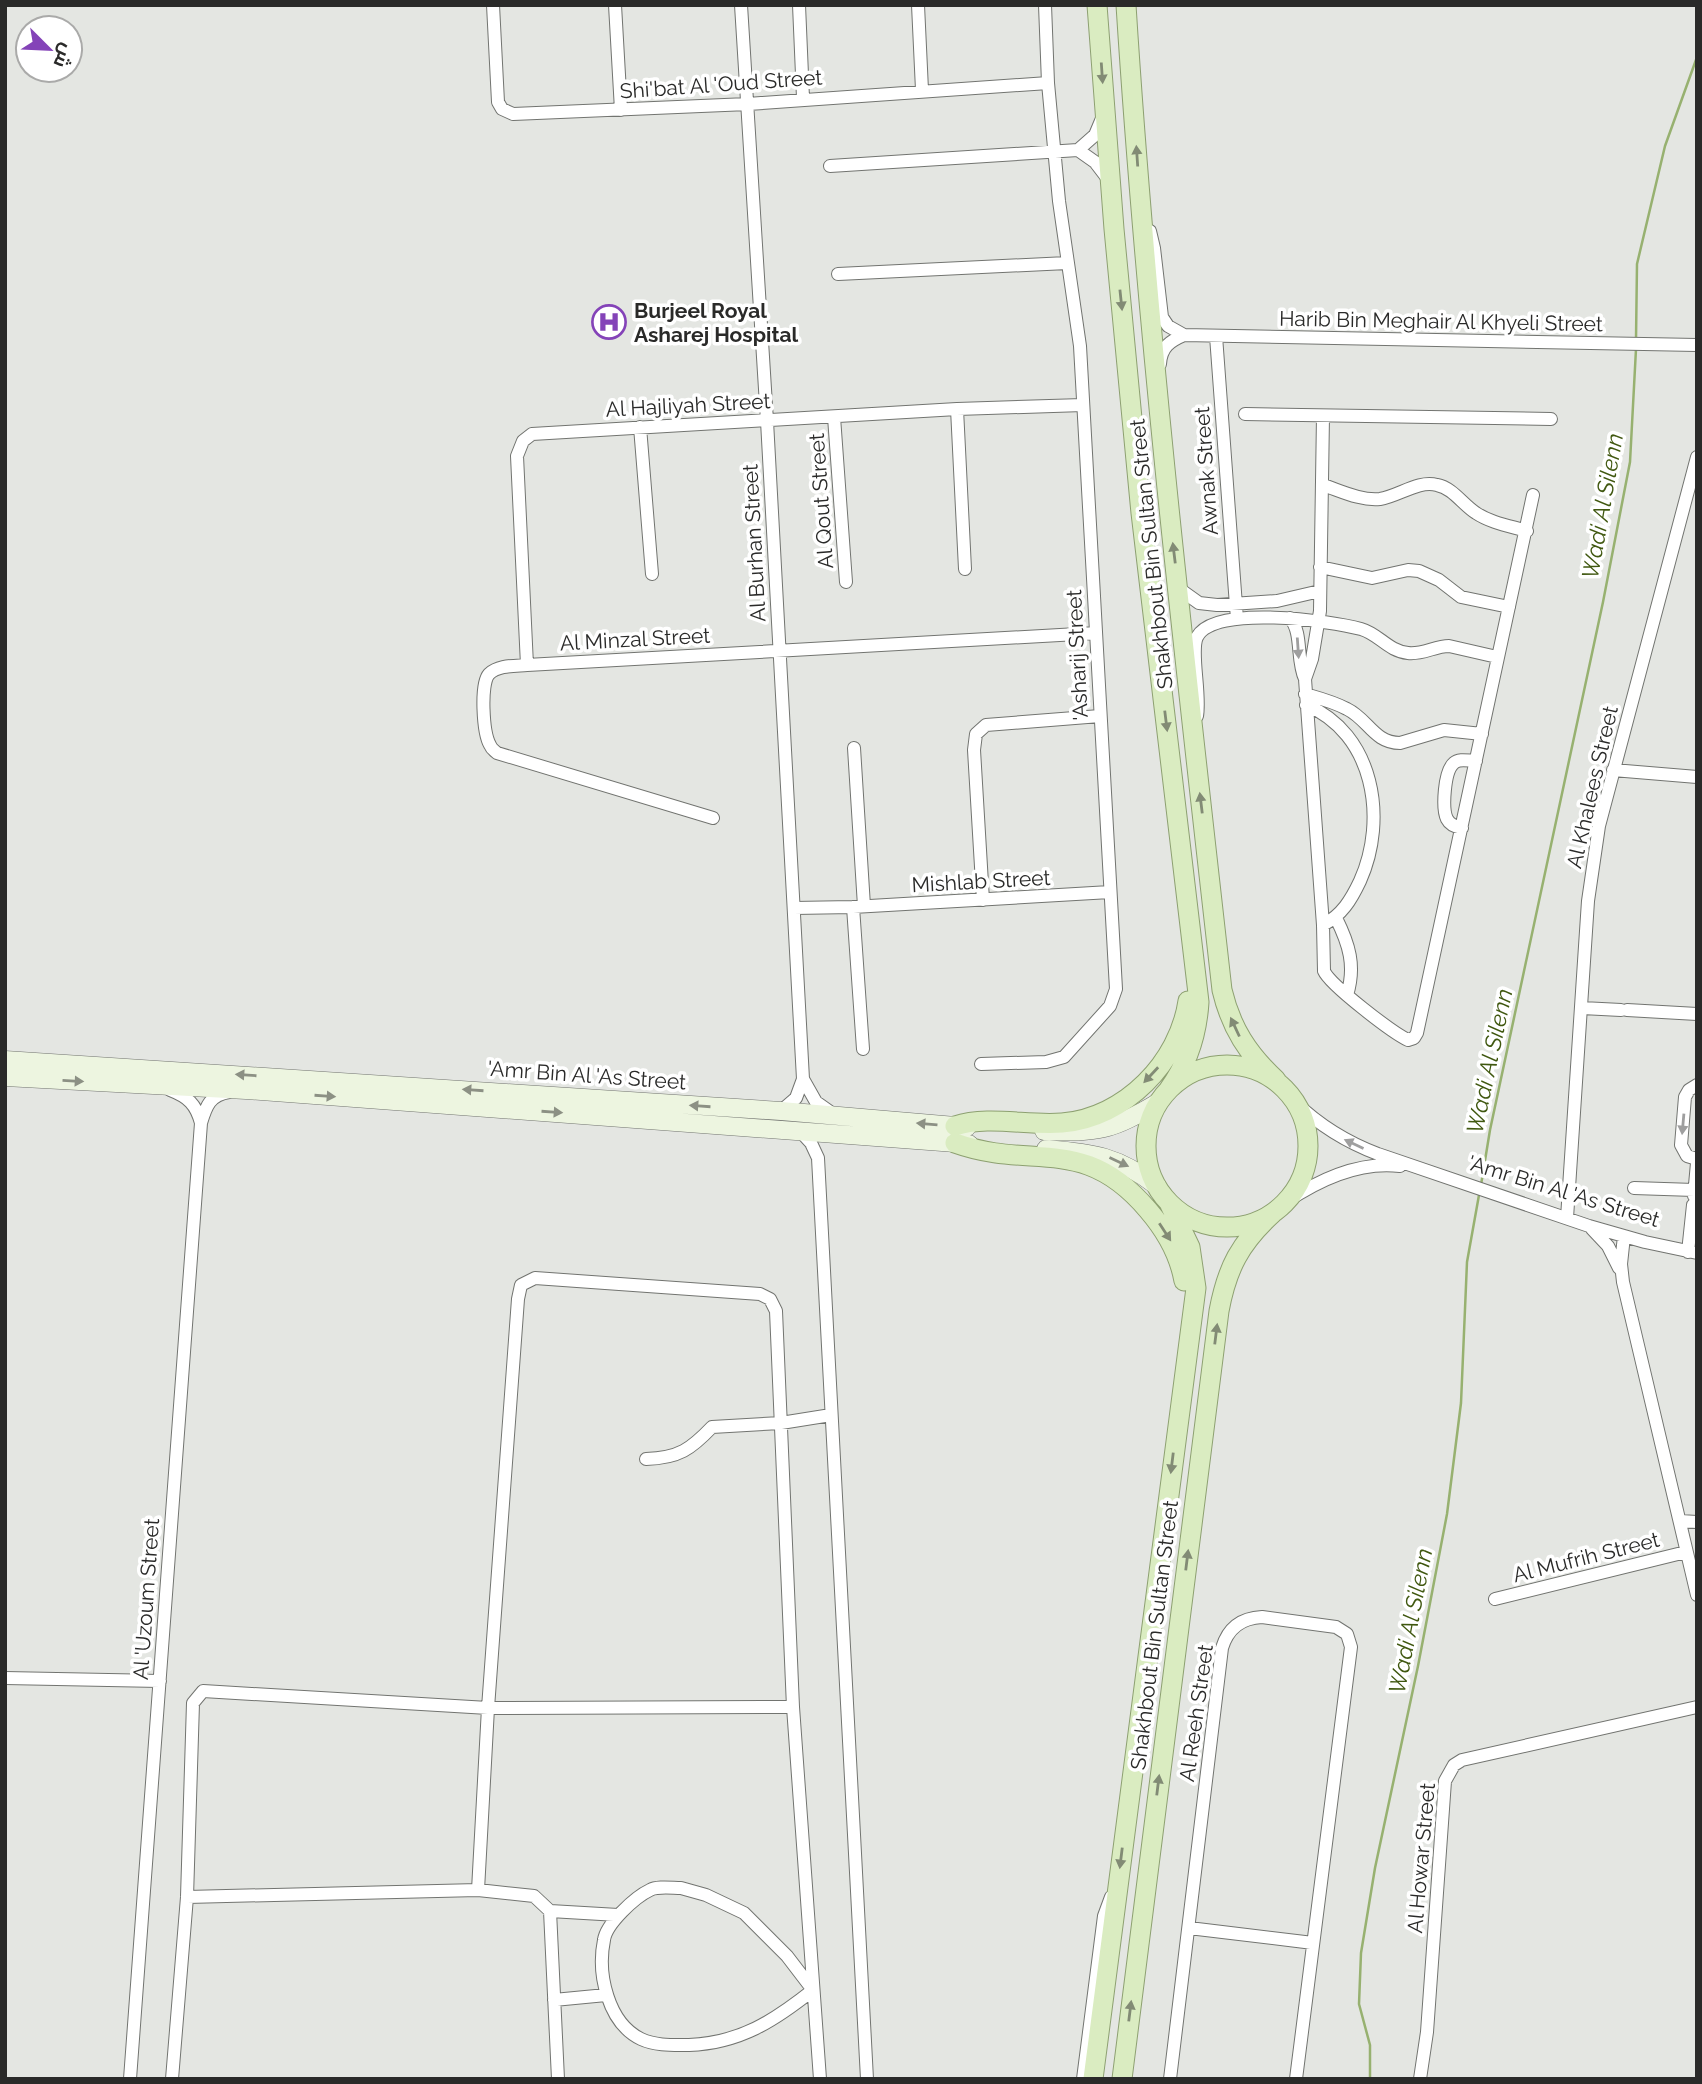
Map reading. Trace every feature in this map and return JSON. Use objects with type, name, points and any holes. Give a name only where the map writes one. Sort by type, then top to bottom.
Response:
[{"type":"main road","name":"Shakhbout Bin Sultan Street","points":[[1097,5],[1110,183],[1142,513],[1199,1002],[1191,1050],[1164,1096]]},
{"type":"main road","name":"Shakhbout Bin Sultan Street","points":[[1126,5],[1140,207],[1161,441],[1222,990],[1227,1009],[1243,1044],[1258,1064],[1276,1080]]},
{"type":"main road","points":[[1177,1427],[1174,1410],[1186,1320],[1186,1295],[1178,1256],[1160,1224],[1126,1186],[1098,1168],[1060,1158],[981,1151],[955,1135],[975,1122],[1048,1124],[1087,1119],[1110,1109],[1133,1093],[1171,1053],[1185,1018],[1189,984],[1176,856],[1178,822]]},
{"type":"main road","name":"'Amr Bin Al 'As Street","points":[[5,1060],[781,1111],[838,1125],[955,1135],[1091,1153],[1119,1161],[1157,1186]]},
{"type":"main road","points":[[1232,1065],[1255,1070],[1276,1080],[1295,1102],[1304,1122],[1308,1143],[1306,1164],[1298,1184],[1279,1207],[1253,1223],[1231,1227],[1209,1226],[1188,1218],[1170,1205],[1150,1174],[1146,1156],[1150,1119],[1164,1096],[1187,1075],[1209,1067],[1232,1065]]},
{"type":"main road","name":"'Amr Bin Al 'As Street","points":[[5,1077],[246,1090],[800,1131],[838,1125]]},
{"type":"main road","name":"'Amr Bin Al 'As Street","points":[[955,1135],[1093,1132],[1116,1125],[1164,1096]]},
{"type":"main road","name":"Shakhbout Bin Sultan Street","points":[[1093,2079],[1196,1288],[1190,1247],[1170,1205]]},
{"type":"main road","name":"Shakhbout Bin Sultan Street","points":[[1122,2079],[1219,1311],[1226,1279],[1237,1254],[1247,1239],[1279,1207]]},
{"type":"street","name":"Shi'bat Al 'Oud Street","points":[[493,5],[498,98],[502,109],[520,115],[748,104],[803,98],[1048,83]]},
{"type":"street","points":[[615,5],[621,110]]},
{"type":"street","name":"Al Burhan Street","points":[[741,5],[803,1079]]},
{"type":"street","points":[[799,5],[803,98]]},
{"type":"street","points":[[918,5],[922,90]]},
{"type":"street","name":"'Asharij Street","points":[[981,1064],[1058,1060],[1069,1053],[1110,1006],[1116,989],[1080,346],[1054,151],[1045,5]]},
{"type":"street","points":[[1077,150],[1095,135],[1104,106]]},
{"type":"street","points":[[830,166],[1077,150],[1095,162],[1110,183]]},
{"type":"street","points":[[1140,207],[1154,248],[1162,317],[1168,326],[1184,335]]},
{"type":"street","points":[[838,274],[1067,263]]},
{"type":"street","points":[[1161,441],[1161,355],[1167,345],[1184,335]]},
{"type":"street","name":"Harib Bin Meghair Al Khyeli Street","points":[[1184,335],[1697,345]]},
{"type":"street","name":"Awnak Street","points":[[1216,337],[1237,619]]},
{"type":"street","name":"Al Hajliyah Street","points":[[527,665],[517,456],[520,445],[527,437],[537,433],[640,427],[957,409],[1083,405]]},
{"type":"street","points":[[957,409],[965,569]]},
{"type":"street","points":[[1245,414],[1551,419]]},
{"type":"street","points":[[1305,679],[1312,659],[1318,621],[1323,416]]},
{"type":"street","name":"Al Qout Street","points":[[834,417],[846,582]]},
{"type":"street","points":[[640,427],[652,574]]},
{"type":"street","name":"Al Khalees Street","points":[[1567,1218],[1588,901],[1593,862],[1613,770],[1697,457]]},
{"type":"street","points":[[1323,485],[1359,497],[1378,499],[1424,484],[1437,484],[1448,489],[1466,506],[1486,519],[1527,531]]},
{"type":"street","points":[[1284,600],[1288,617],[1296,628],[1298,659],[1305,679],[1325,974],[1346,995],[1405,1040],[1411,1040],[1416,1036],[1533,495]]},
{"type":"street","points":[[1320,567],[1372,578],[1408,570],[1419,571],[1439,580],[1461,597],[1509,607]]},
{"type":"street","points":[[1178,588],[1199,603],[1217,605],[1284,600],[1320,591]]},
{"type":"street","points":[[1192,730],[1199,700],[1195,652],[1197,636],[1209,626],[1237,619],[1288,617],[1318,621],[1368,631],[1383,644],[1408,653],[1421,653],[1449,646],[1497,657]]},
{"type":"street","name":"Al Minzal Street","points":[[713,818],[503,756],[494,751],[486,733],[484,682],[487,676],[497,668],[527,665],[1095,633]]},
{"type":"street","points":[[1306,700],[1347,708],[1360,717],[1374,733],[1393,743],[1444,730],[1482,734]]},
{"type":"street","points":[[1306,700],[1330,719],[1354,748],[1370,780],[1374,798],[1371,853],[1347,904],[1335,918],[1323,925]]},
{"type":"street","points":[[983,900],[974,750],[976,734],[986,725],[1100,716]]},
{"type":"street","points":[[1354,748],[1374,733]]},
{"type":"street","points":[[853,748],[863,1049]]},
{"type":"street","points":[[1462,828],[1452,824],[1446,815],[1447,776],[1451,765],[1457,761],[1476,761]]},
{"type":"street","points":[[1613,770],[1697,777]]},
{"type":"street","name":"Mishlab Street","points":[[794,908],[859,907],[1110,892]]},
{"type":"street","points":[[1335,918],[1351,954],[1352,975],[1346,995]]},
{"type":"street","points":[[1582,1008],[1697,1014]]},
{"type":"street","points":[[781,1111],[796,1098],[803,1079]]},
{"type":"street","points":[[803,1079],[816,1102],[838,1125],[818,1158]]},
{"type":"street","points":[[1693,1252],[1697,1161],[1687,1156],[1681,1144],[1685,1097],[1689,1090],[1697,1085]]},
{"type":"street","points":[[158,1086],[190,1099],[198,1111],[201,1123]]},
{"type":"street","name":"Al 'Uzoum Street","points":[[130,2079],[201,1123],[206,1107],[216,1095],[246,1090]]},
{"type":"street","name":"'Amr Bin Al 'As Street","points":[[1295,1102],[1325,1128],[1359,1147],[1624,1237],[1693,1252]]},
{"type":"street","points":[[800,1131],[811,1143],[818,1158],[867,2079]]},
{"type":"street","name":"'Amr Bin Al 'As Street","points":[[1279,1207],[1326,1178],[1348,1171],[1393,1165],[1418,1168]]},
{"type":"street","points":[[1634,1188],[1694,1197]]},
{"type":"street","points":[[1590,1226],[1608,1246],[1623,1282]]},
{"type":"street","points":[[1624,1237],[1621,1264],[1623,1282],[1697,1595]]},
{"type":"street","points":[[478,1890],[488,1708],[521,1285],[535,1278],[760,1294],[770,1299],[776,1311],[793,1707],[820,2079]]},
{"type":"street","points":[[646,1459],[662,1458],[692,1448],[712,1427],[781,1423],[831,1415]]},
{"type":"street","points":[[1680,1521],[1697,1522]]},
{"type":"street","name":"Al Mufrih Street","points":[[1495,1599],[1686,1552]]},
{"type":"street","name":"Al Reeh Street","points":[[1170,2079],[1222,1648],[1229,1632],[1236,1625],[1262,1617],[1336,1627],[1347,1634],[1350,1640],[1296,2079]]},
{"type":"street","points":[[5,1678],[160,1681]]},
{"type":"street","points":[[172,2079],[187,1897],[193,1703],[203,1691],[488,1708],[793,1707]]},
{"type":"street","name":"Al Howar Street","points":[[1420,2079],[1427,2032],[1445,1781],[1448,1772],[1462,1760],[1697,1707]]},
{"type":"street","points":[[681,1888],[706,1895],[744,1913],[787,1956],[813,1990],[779,2017],[741,2035],[713,2044],[667,2046],[640,2038],[617,2018],[606,1994],[604,1938],[618,1915],[651,1889],[681,1888]]},
{"type":"street","points":[[1083,2079],[1104,1916],[1117,1888]]},
{"type":"street","points":[[187,1897],[478,1890],[534,1896],[550,1911],[618,1915]]},
{"type":"street","points":[[550,1911],[558,2079]]},
{"type":"street","points":[[1189,1928],[1313,1943]]},
{"type":"street","points":[[554,2000],[606,1994]]},
{"type":"waterway","name":"Wadi Al Silenn","points":[[1636,339],[1637,264],[1665,146],[1697,57]]},
{"type":"waterway","name":"Wadi Al Silenn","points":[[1481,1185],[1490,1130],[1603,602],[1630,462],[1636,349]]},
{"type":"waterway","name":"Wadi Al Silenn","points":[[1370,2079],[1370,2045],[1359,2004],[1361,1953],[1375,1868],[1447,1514],[1461,1403],[1467,1262],[1479,1195]]},
{"type":"place","name":"Burjeel Royal Asharej Hospital","points":[[609,322]]}]
